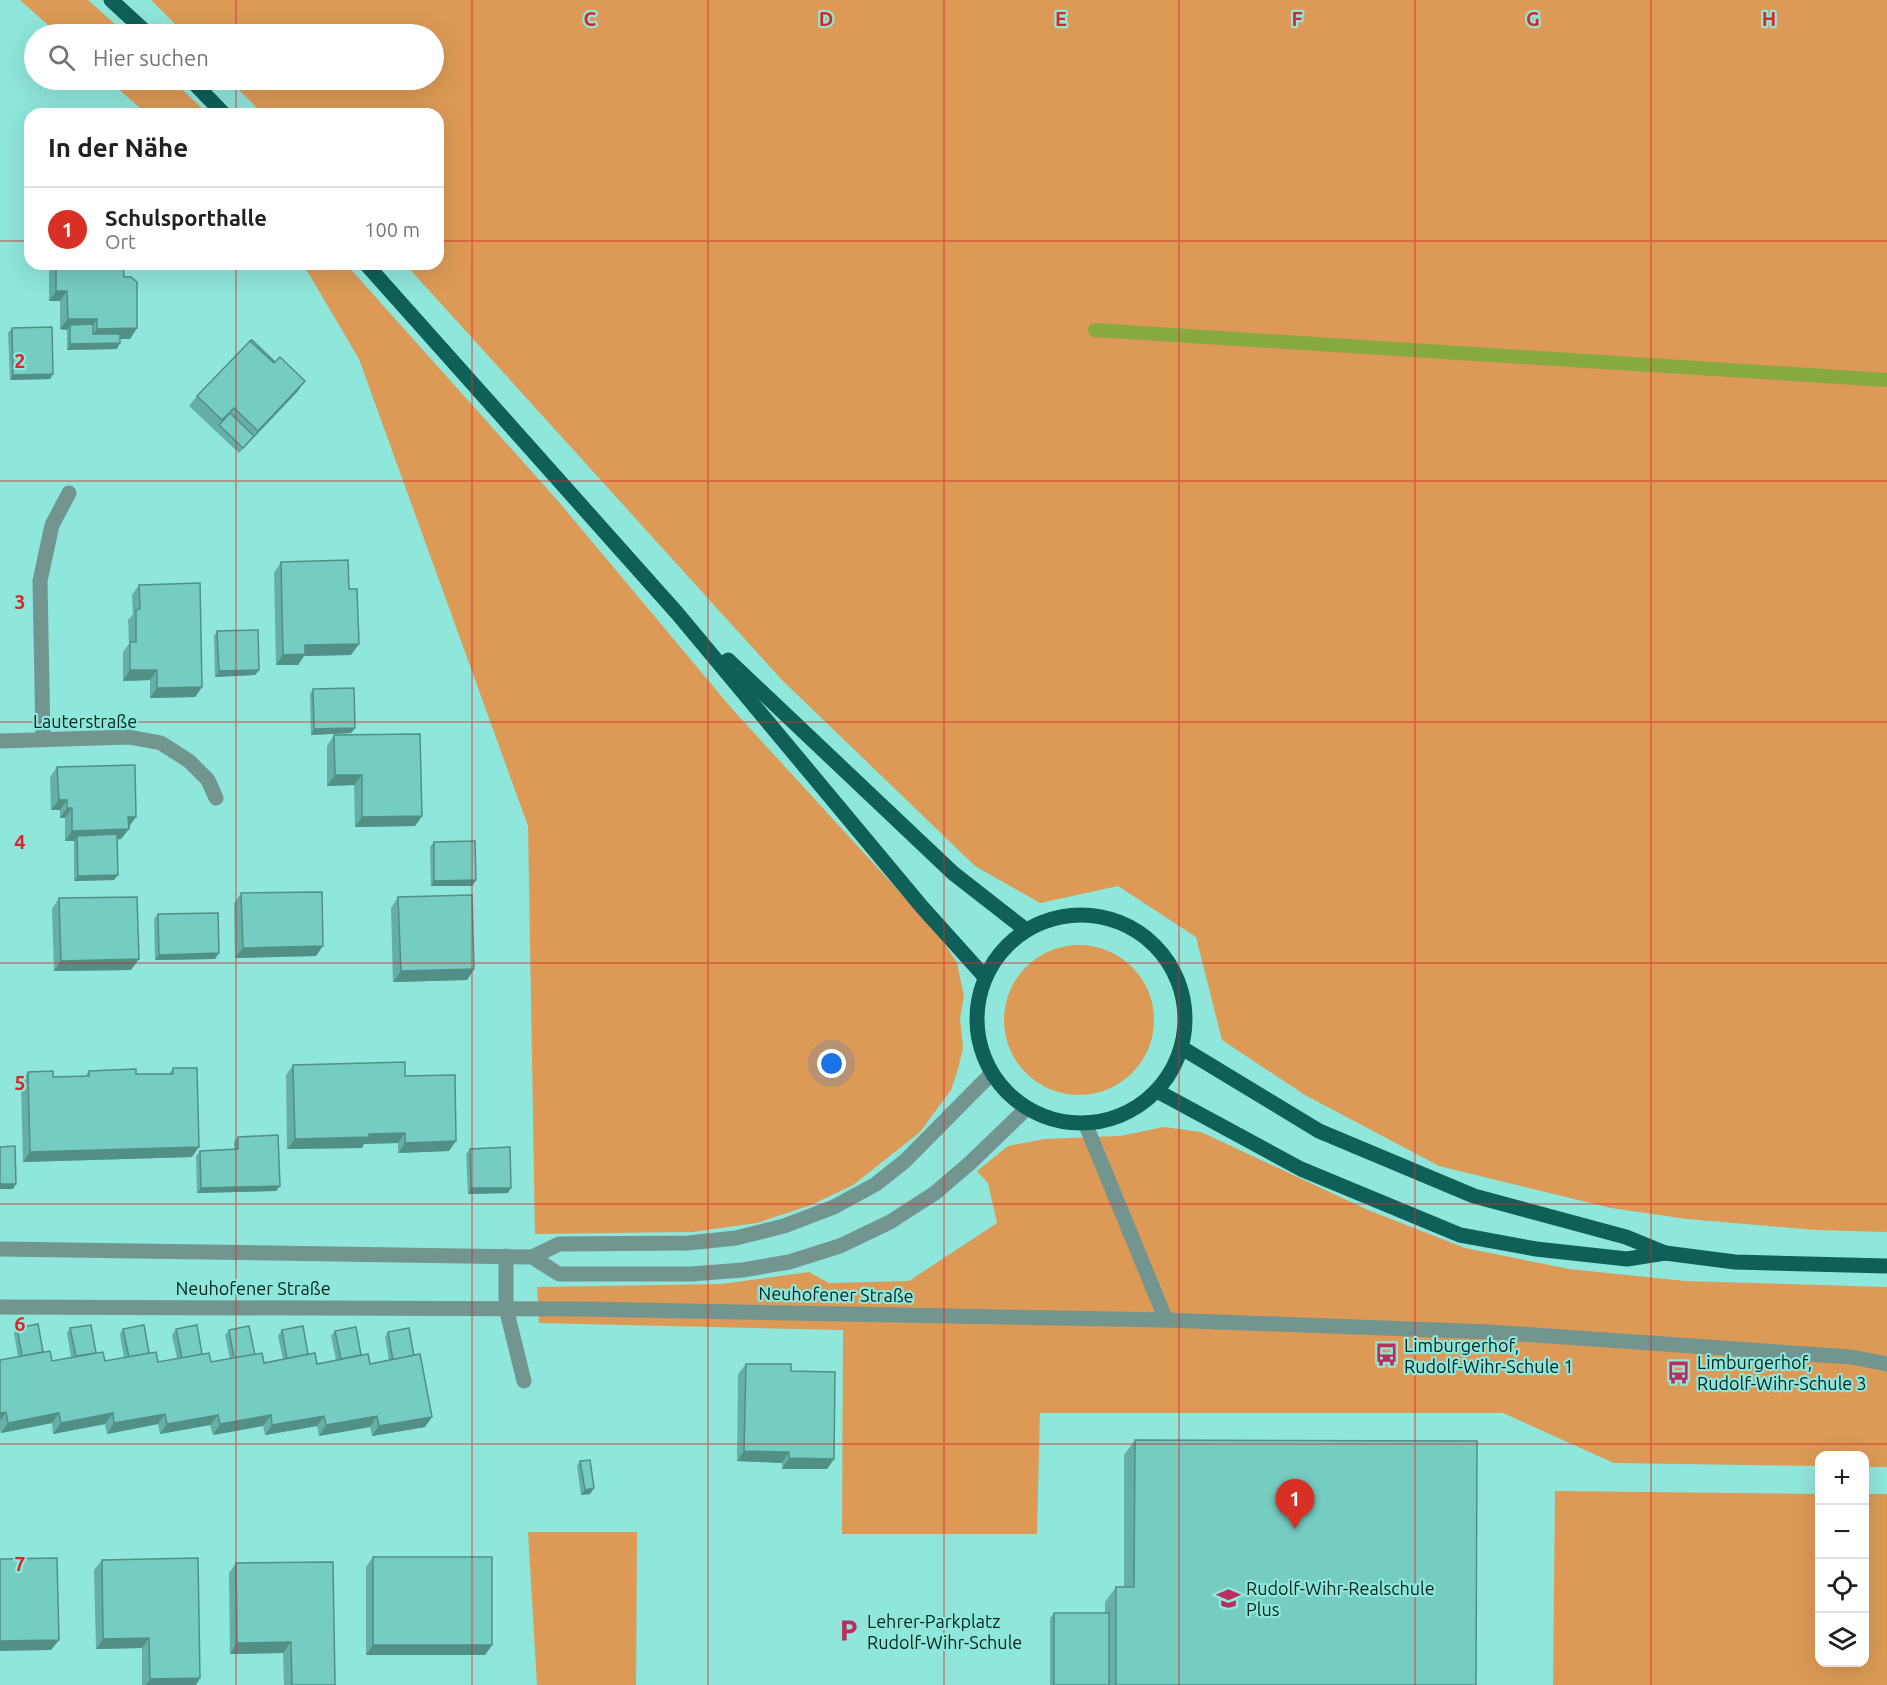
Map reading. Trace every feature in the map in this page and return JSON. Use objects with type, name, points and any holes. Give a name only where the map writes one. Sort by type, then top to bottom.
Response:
[{"type":"main road","points":[[111,0],[137,24]]},
{"type":"main road","points":[[201,90],[218,108]]},
{"type":"main road","points":[[371,270],[678,613],[922,907],[985,977]]},
{"type":"main road","points":[[678,613],[953,873],[1026,930]]},
{"type":"main road","points":[[1086,914],[1117,921],[1144,936],[1166,958],[1181,986],[1186,1017],[1182,1048],[1172,1071],[1157,1091],[1137,1107],[1112,1119],[1085,1123],[1055,1120],[1026,1109],[1007,1093],[992,1073],[979,1043],[976,1010],[985,977],[995,958],[1026,930],[1055,918],[1086,914]]},
{"type":"main road","points":[[1182,1048],[1319,1131],[1474,1196],[1626,1237],[1665,1253]]},
{"type":"main road","points":[[1157,1091],[1301,1169],[1460,1234],[1536,1249],[1627,1258],[1665,1253],[1735,1262],[1887,1266]]},
{"type":"street","points":[[43,739],[40,580],[52,525],[69,494]]},
{"type":"street","name":"Lauterstraße","points":[[0,741],[129,737],[161,743],[189,761],[208,780],[216,798]]},
{"type":"street","name":"Neuhofener Straße","points":[[0,1249],[532,1257],[559,1244],[688,1243],[736,1238],[784,1226],[834,1207],[876,1184],[905,1161],[992,1073]]},
{"type":"street","name":"Neuhofener Straße","points":[[532,1257],[559,1274],[692,1274],[743,1270],[789,1262],[840,1246],[890,1222],[935,1193],[1026,1109]]},
{"type":"street","points":[[1085,1123],[1166,1320]]},
{"type":"street","points":[[506,1256],[506,1308],[524,1382]]},
{"type":"street","name":"Neuhofener Straße","points":[[0,1307],[506,1308],[1166,1320],[1490,1332],[1851,1357],[1887,1364]]},
{"type":"shaded area","points":[[20,0],[88,0],[115,24],[47,24]]},
{"type":"shaded area","points":[[151,0],[1887,0],[1887,1232],[1815,1230],[1687,1219],[1611,1208],[1439,1166],[1305,1095],[1222,1040],[1196,937],[1118,886],[1040,903],[975,866],[782,680],[410,270],[444,270],[444,108],[257,108],[239,90],[444,90],[444,24],[175,24]]},
{"type":"shaded area","points":[[119,90],[183,90],[202,108],[140,108]]},
{"type":"shaded area","points":[[307,270],[351,270],[558,501],[733,710],[940,936],[957,963],[964,996],[960,1018],[963,1048],[951,1090],[920,1132],[853,1185],[811,1205],[757,1223],[692,1232],[535,1234],[528,826],[359,359]]},
{"type":"shaded area","points":[[1079,945],[1094,946],[1108,951],[1132,967],[1148,991],[1153,1005],[1153,1035],[1148,1049],[1132,1073],[1108,1089],[1094,1094],[1079,1095],[1064,1094],[1050,1089],[1026,1073],[1010,1049],[1005,1035],[1004,1020],[1005,1005],[1010,991],[1026,967],[1050,951],[1064,946]]},
{"type":"shaded area","points":[[1164,1127],[1201,1132],[1368,1210],[1465,1248],[1569,1269],[1685,1281],[1887,1287],[1887,1467],[1869,1467],[1869,1451],[1815,1451],[1815,1466],[1614,1463],[1503,1413],[1040,1413],[1037,1534],[842,1534],[843,1330],[539,1323],[537,1287],[721,1284],[809,1272],[829,1283],[909,1281],[997,1223],[988,1183],[977,1171],[1008,1146],[1044,1139],[1120,1136]]},
{"type":"shaded area","points":[[1555,1491],[1815,1494],[1815,1667],[1869,1667],[1869,1494],[1887,1494],[1887,1685],[1553,1685]]},
{"type":"shaded area","points":[[528,1532],[637,1532],[636,1685],[537,1685]]},
{"type":"building","points":[[56,270],[123,270],[124,277],[131,277],[137,282],[137,328],[97,329],[97,319],[68,319],[67,291],[56,291]]},
{"type":"building","points":[[93,324],[93,334],[120,334],[120,343],[70,344],[70,325]]},
{"type":"building","points":[[52,327],[53,374],[13,375],[12,328]]},
{"type":"building","points":[[252,340],[275,362],[274,363],[250,341]]},
{"type":"building","points":[[250,341],[274,363],[280,357],[305,381],[258,431],[234,408],[222,420],[197,396]]},
{"type":"building","points":[[230,413],[254,436],[243,448],[219,425]]},
{"type":"building","points":[[348,560],[349,589],[357,589],[359,644],[305,645],[305,654],[283,655],[281,562]]},
{"type":"building","points":[[200,583],[202,687],[157,688],[157,670],[130,670],[130,642],[136,642],[136,610],[140,609],[139,585]]},
{"type":"building","points":[[258,630],[259,670],[219,671],[217,631]]},
{"type":"building","points":[[354,688],[355,728],[314,729],[313,689]]},
{"type":"building","points":[[420,734],[422,816],[362,817],[362,775],[335,775],[334,735]]},
{"type":"building","points":[[135,765],[136,817],[128,817],[129,829],[72,831],[72,808],[67,808],[67,800],[59,800],[57,767]]},
{"type":"building","points":[[117,834],[118,875],[78,876],[77,836]]},
{"type":"building","points":[[475,841],[476,880],[434,881],[434,842]]},
{"type":"building","points":[[322,892],[323,946],[243,948],[241,893]]},
{"type":"building","points":[[472,895],[474,969],[401,971],[398,897]]},
{"type":"building","points":[[137,897],[139,959],[61,961],[59,898]]},
{"type":"building","points":[[218,913],[219,953],[159,955],[158,914]]},
{"type":"building","points":[[405,1062],[405,1076],[455,1075],[456,1141],[405,1143],[405,1133],[369,1134],[369,1137],[295,1139],[293,1065]]},
{"type":"building","points":[[173,1068],[197,1068],[199,1147],[30,1152],[28,1072],[53,1071],[53,1077],[89,1076],[89,1071],[136,1069],[136,1074],[173,1074]]},
{"type":"building","points":[[278,1135],[280,1186],[201,1188],[200,1151],[238,1149],[238,1137]]},
{"type":"building","points":[[15,1146],[16,1184],[0,1184],[0,1147]]},
{"type":"building","points":[[510,1147],[511,1188],[471,1188],[470,1149]]},
{"type":"building","points":[[38,1324],[43,1352],[22,1356],[17,1328]]},
{"type":"building","points":[[91,1325],[96,1353],[76,1356],[70,1328]]},
{"type":"building","points":[[144,1325],[149,1353],[129,1357],[123,1329]]},
{"type":"building","points":[[197,1325],[202,1354],[182,1358],[176,1329]]},
{"type":"building","points":[[249,1326],[255,1355],[234,1358],[229,1330]]},
{"type":"building","points":[[303,1326],[308,1354],[287,1359],[282,1330]]},
{"type":"building","points":[[356,1327],[361,1355],[341,1359],[335,1331]]},
{"type":"building","points":[[409,1328],[414,1356],[393,1360],[388,1332]]},
{"type":"building","points":[[50,1351],[52,1361],[103,1352],[105,1361],[156,1352],[158,1362],[209,1353],[211,1362],[262,1353],[264,1363],[315,1353],[317,1364],[368,1354],[370,1364],[420,1354],[432,1417],[379,1426],[377,1416],[326,1425],[324,1416],[272,1425],[271,1415],[220,1424],[218,1415],[167,1424],[165,1414],[114,1423],[113,1413],[61,1423],[59,1413],[8,1423],[6,1412],[0,1413],[0,1360]]},
{"type":"building","points":[[746,1364],[791,1364],[791,1371],[835,1372],[834,1459],[789,1458],[789,1452],[744,1451]]},
{"type":"building","points":[[1135,1440],[1477,1441],[1476,1685],[1116,1685],[1116,1587],[1134,1587]]},
{"type":"building","points":[[590,1460],[594,1488],[585,1490],[580,1461]]},
{"type":"building","points":[[373,1557],[492,1557],[492,1645],[373,1645]]},
{"type":"building","points":[[57,1558],[59,1640],[0,1641],[0,1559]]},
{"type":"building","points":[[198,1558],[200,1678],[150,1679],[149,1638],[103,1639],[102,1560]]},
{"type":"building","points":[[333,1562],[335,1685],[292,1685],[291,1642],[237,1643],[236,1563]]},
{"type":"building","points":[[1054,1613],[1109,1613],[1109,1685],[1054,1685]]},
{"type":"waterway","points":[[1095,330],[1887,380]]},
{"type":"place","name":"Limburgerhof, Rudolf-Wihr-Schule 1","points":[[1386,1355]]},
{"type":"place","name":"Limburgerhof, Rudolf-Wihr-Schule 3","points":[[1679,1372]]},
{"type":"place","name":"Schulsporthalle","points":[[1295,1529]]},
{"type":"place","name":"Rudolf-Wihr-Realschule Plus","points":[[1228,1598]]},
{"type":"place","name":"Lehrer-Parkplatz Rudolf-Wihr-Schule","points":[[849,1631]]}]
